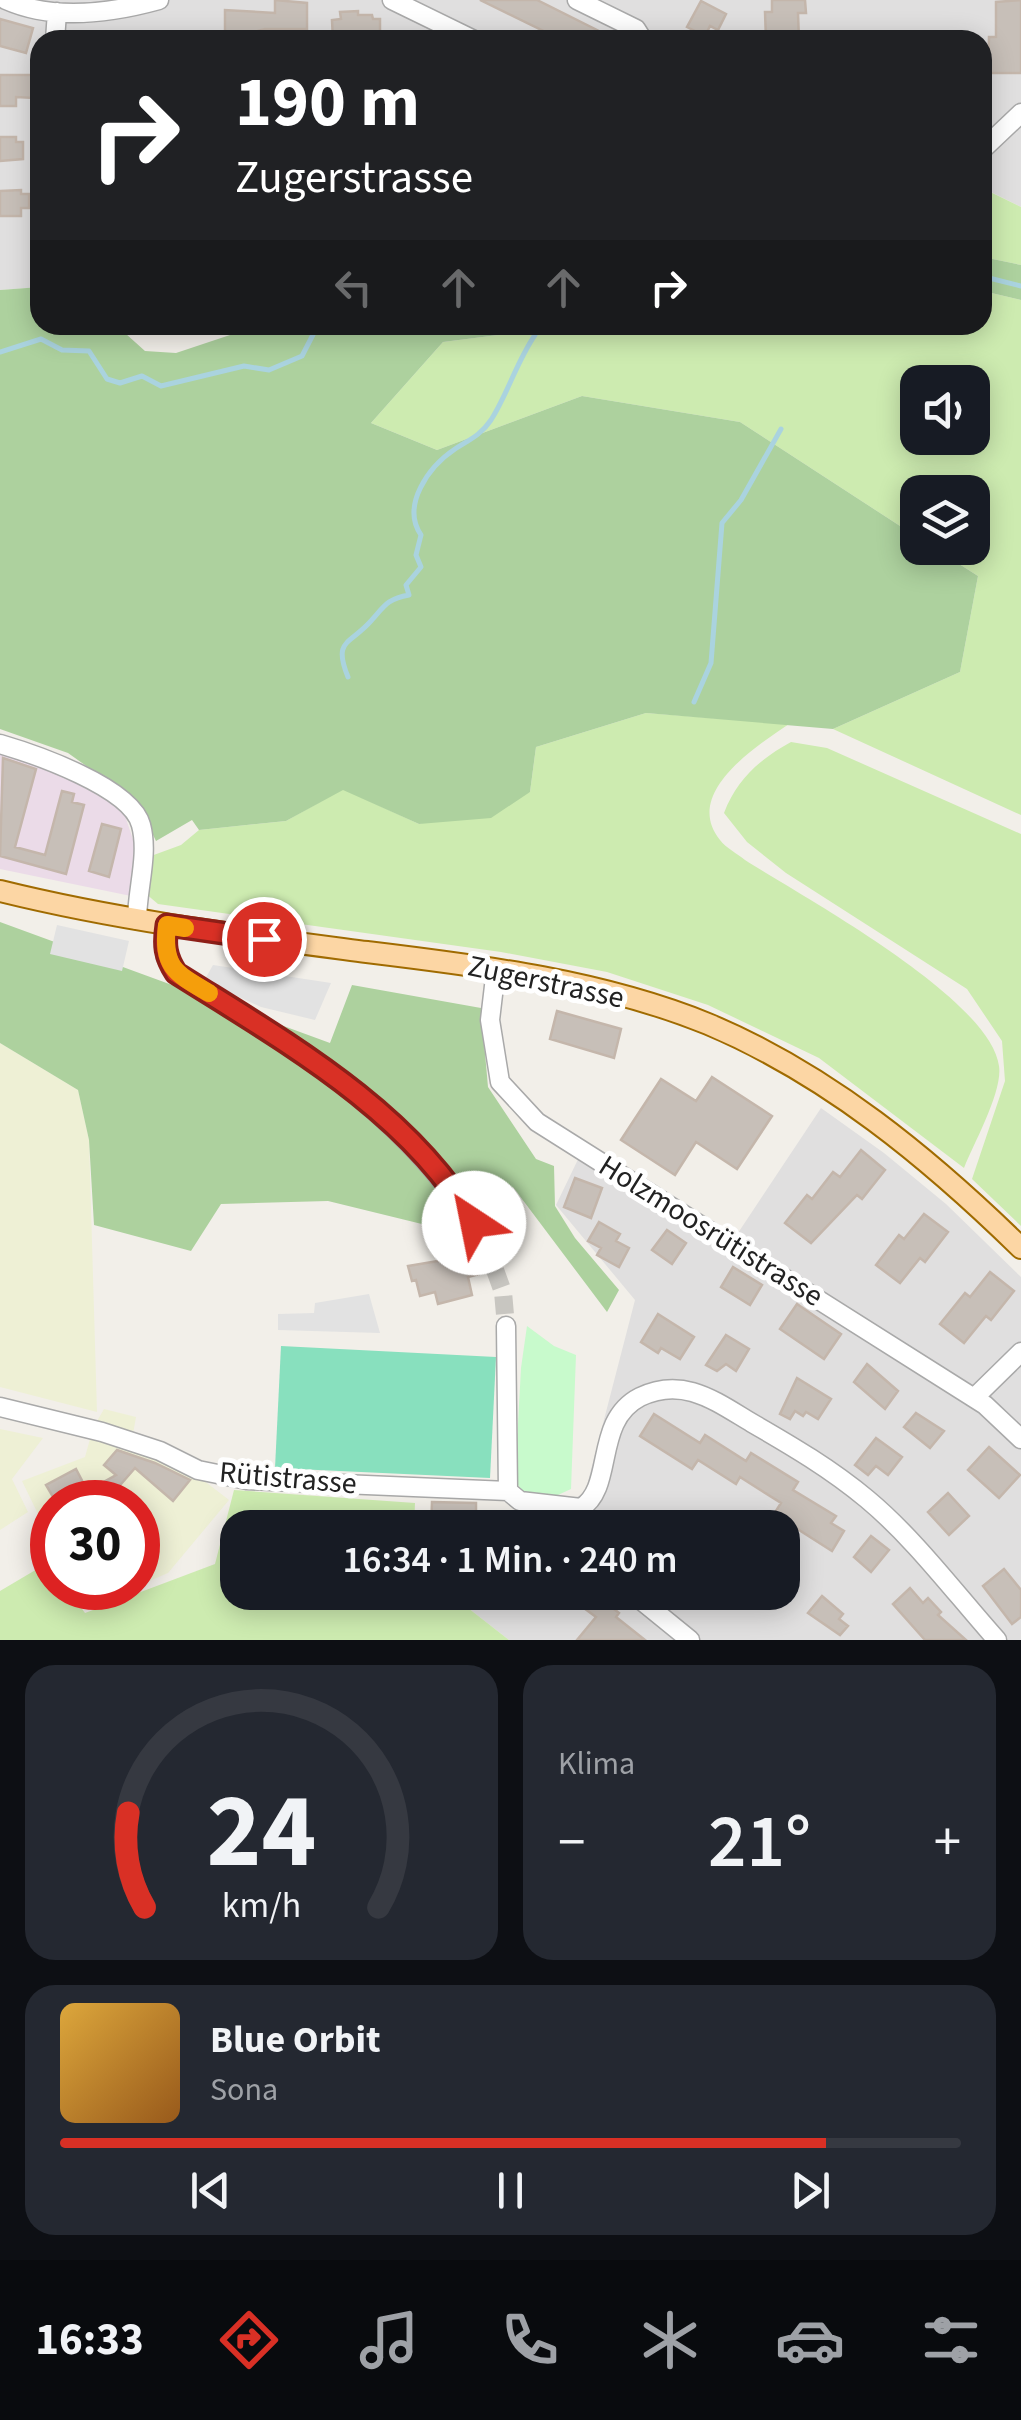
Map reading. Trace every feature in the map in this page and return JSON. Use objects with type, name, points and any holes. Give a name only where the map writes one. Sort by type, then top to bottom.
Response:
[{"type":"main road","name":"Zugerstrasse","points":[[0,891],[167,925],[496,968],[658,1006],[709,1025],[808,1074],[893,1134],[1021,1248]]},
{"type":"street","points":[[6,0],[57,12],[120,11],[159,0]]},
{"type":"street","points":[[392,0],[454,30]]},
{"type":"street","points":[[577,0],[637,30]]},
{"type":"street","points":[[56,30],[57,12]]},
{"type":"street","points":[[992,141],[1021,113]]},
{"type":"street","points":[[0,744],[72,771],[130,807],[141,825],[143,853],[138,920]]},
{"type":"street","points":[[167,925],[166,958],[176,973],[303,1052],[355,1094],[425,1156],[461,1200],[486,1245]]},
{"type":"street","name":"Holzmoosrütistrasse","points":[[496,968],[490,1020],[500,1082],[537,1122],[974,1398],[1021,1440]]},
{"type":"street","points":[[506,1326],[508,1491]]},
{"type":"street","points":[[974,1398],[1021,1352]]},
{"type":"street","points":[[581,1508],[594,1494],[606,1439],[619,1416],[635,1400],[659,1389],[682,1387],[704,1394],[816,1460],[870,1502],[997,1640]]},
{"type":"street","name":"Rütistrasse","points":[[0,1407],[102,1432],[160,1450],[198,1470],[247,1480],[508,1491],[520,1501],[581,1508]]},
{"type":"street","points":[[652,1610],[690,1640]]},
{"type":"shaded area","points":[[0,0],[1021,0],[1021,207],[992,192],[992,30],[30,30],[30,288],[0,290]]},
{"type":"shaded area","points":[[0,752],[44,764],[123,810],[137,851],[131,896],[0,869]]},
{"type":"shaded area","points":[[57,925],[129,941],[122,971],[50,954]]},
{"type":"shaded area","points":[[213,965],[331,983],[315,1020],[261,1007],[204,981]]},
{"type":"shaded area","points":[[821,1108],[946,1204],[1021,1277],[1021,1640],[509,1640],[471,1610],[800,1610],[800,1510],[549,1510],[585,1493],[635,1300],[556,1205],[583,1149],[734,1239]]},
{"type":"shaded area","points":[[369,1294],[380,1333],[278,1330],[278,1314],[314,1313],[315,1303]]},
{"type":"green space","points":[[992,193],[1021,207],[1021,265],[992,259]]},
{"type":"green space","points":[[992,259],[1021,265],[1021,300],[992,293]]},
{"type":"green space","points":[[30,288],[30,335],[127,335],[145,351],[176,353],[230,335],[498,335],[443,342],[371,423],[437,450],[582,396],[740,422],[900,526],[900,565],[961,565],[978,576],[960,672],[833,729],[646,713],[536,747],[530,792],[491,818],[419,824],[343,790],[286,821],[199,830],[192,820],[156,841],[137,802],[68,753],[0,729],[0,290]]},
{"type":"green space","points":[[992,293],[1021,300],[1021,815],[833,729],[960,672],[978,576],[961,565],[990,565],[990,475],[900,475],[900,526],[740,422],[582,396],[437,450],[371,423],[443,342],[498,335],[992,335]]},
{"type":"green space","points":[[646,713],[789,724],[728,773],[710,805],[711,822],[720,840],[732,851],[890,951],[930,981],[964,1010],[988,1039],[999,1066],[999,1077],[964,1168],[819,1058],[708,1005],[607,972],[501,952],[158,904],[145,893],[151,856],[181,845],[199,830],[286,821],[343,789],[419,824],[530,792],[536,747]]},
{"type":"green space","points":[[791,742],[827,748],[1021,834],[1021,1226],[972,1179],[1005,1081],[1002,1041],[967,989],[786,873],[747,842],[724,813],[751,771]]},
{"type":"green space","points":[[0,922],[330,1043],[352,985],[481,1008],[488,1087],[536,1159],[554,1166],[555,1206],[575,1238],[619,1290],[607,1312],[513,1187],[494,1203],[430,1226],[328,1201],[221,1204],[191,1251],[94,1225],[89,1140],[78,1090],[0,1043]]},
{"type":"green space","points":[[0,1043],[78,1090],[89,1140],[97,1412],[0,1387]]},
{"type":"green space","points":[[527,1326],[554,1346],[576,1355],[571,1489],[547,1500],[522,1491],[515,1480]]},
{"type":"green space","points":[[281,1346],[496,1357],[490,1478],[275,1468]]},
{"type":"green space","points":[[104,1409],[136,1417],[133,1434],[229,1500],[168,1573],[160,1576],[160,1480],[30,1480],[30,1498],[22,1481],[85,1457],[93,1428]]},
{"type":"green space","points":[[0,1429],[43,1438],[12,1479],[28,1512],[0,1530]]},
{"type":"green space","points":[[234,1490],[415,1503],[415,1510],[229,1510]]},
{"type":"green space","points":[[220,1545],[220,1610],[471,1610],[509,1640],[0,1640],[0,1591],[30,1573],[30,1610],[160,1610],[160,1585],[215,1564]]},
{"type":"building","points":[[275,0],[307,3],[307,29],[225,30],[225,10],[275,13]]},
{"type":"building","points":[[480,0],[537,0],[597,30],[542,30]]},
{"type":"building","points":[[772,0],[805,0],[806,13],[798,13],[799,30],[766,30],[765,12],[772,12]]},
{"type":"building","points":[[1021,0],[1021,73],[992,73],[996,2]]},
{"type":"building","points":[[701,1],[726,14],[718,30],[710,26],[708,30],[687,27]]},
{"type":"building","points":[[340,12],[372,15],[373,19],[380,19],[380,30],[332,30],[332,20],[341,19]]},
{"type":"building","points":[[0,19],[33,28],[26,53],[0,46]]},
{"type":"building","points":[[0,75],[30,75],[30,98],[16,97],[16,106],[0,106]]},
{"type":"building","points":[[0,137],[16,137],[16,142],[23,142],[23,159],[0,161]]},
{"type":"building","points":[[21,190],[21,194],[29,194],[29,208],[21,208],[21,216],[0,216],[0,191]]},
{"type":"building","points":[[3,758],[36,769],[15,847],[45,855],[62,791],[74,794],[72,802],[84,805],[66,874],[0,856]]},
{"type":"building","points":[[102,824],[121,829],[109,877],[89,871]]},
{"type":"building","points":[[557,1011],[621,1029],[614,1058],[550,1039]]},
{"type":"building","points":[[712,1077],[772,1116],[737,1169],[696,1142],[675,1175],[621,1140],[661,1079],[696,1101]]},
{"type":"building","points":[[861,1150],[885,1170],[862,1199],[857,1195],[811,1243],[785,1223],[807,1195],[812,1199],[833,1172],[840,1177]]},
{"type":"building","points":[[575,1178],[602,1188],[591,1218],[564,1207]]},
{"type":"building","points":[[924,1214],[948,1232],[925,1262],[920,1258],[900,1283],[876,1265],[899,1235],[904,1239]]},
{"type":"building","points":[[599,1222],[620,1234],[616,1241],[629,1248],[619,1267],[597,1255],[601,1248],[588,1241]]},
{"type":"building","points":[[667,1230],[686,1243],[672,1264],[652,1250]]},
{"type":"building","points":[[474,1255],[479,1274],[468,1277],[472,1295],[438,1304],[435,1292],[420,1296],[408,1266]]},
{"type":"building","points":[[733,1267],[762,1285],[750,1305],[721,1287]]},
{"type":"building","points":[[990,1272],[1014,1291],[991,1320],[986,1316],[964,1343],[940,1324],[965,1293],[970,1297]]},
{"type":"building","points":[[797,1304],[841,1334],[824,1359],[780,1329]]},
{"type":"building","points":[[658,1314],[694,1337],[680,1359],[661,1348],[658,1353],[641,1342]]},
{"type":"building","points":[[726,1335],[749,1349],[736,1371],[726,1364],[717,1371],[706,1365]]},
{"type":"building","points":[[867,1364],[898,1391],[885,1409],[854,1382]]},
{"type":"building","points":[[797,1378],[831,1399],[818,1419],[806,1412],[803,1416],[795,1411],[790,1419],[780,1414]]},
{"type":"building","points":[[916,1413],[944,1431],[930,1448],[904,1427]]},
{"type":"building","points":[[654,1414],[700,1443],[705,1435],[746,1461],[751,1453],[798,1482],[793,1490],[836,1516],[831,1523],[844,1531],[832,1551],[800,1531],[800,1510],[777,1510],[781,1503],[740,1477],[736,1484],[698,1460],[692,1469],[640,1436]]},
{"type":"building","points":[[876,1438],[902,1457],[888,1475],[876,1466],[868,1475],[855,1465]]},
{"type":"building","points":[[989,1447],[1020,1475],[999,1498],[968,1470]]},
{"type":"building","points":[[117,1450],[190,1480],[173,1501],[160,1490],[160,1480],[149,1480],[135,1468],[125,1480],[107,1480],[116,1475],[104,1465]]},
{"type":"building","points":[[76,1469],[82,1480],[55,1480]]},
{"type":"building","points":[[948,1493],[969,1516],[949,1535],[928,1512]]},
{"type":"building","points":[[432,1502],[476,1503],[476,1510],[432,1510]]},
{"type":"building","points":[[871,1536],[889,1550],[871,1572],[854,1557]]},
{"type":"building","points":[[1004,1569],[1021,1590],[1021,1617],[1012,1624],[983,1586]]},
{"type":"building","points":[[910,1588],[923,1603],[928,1598],[941,1612],[938,1615],[966,1640],[925,1640],[893,1604]]},
{"type":"building","points":[[822,1596],[843,1614],[839,1619],[848,1626],[840,1635],[808,1613]]},
{"type":"building","points":[[587,1610],[615,1610],[619,1613],[616,1617],[645,1640],[577,1640],[596,1617]]},
{"type":"waterway","points":[[992,279],[1021,286]]},
{"type":"waterway","points":[[0,352],[41,339],[62,350],[89,351],[107,379],[120,383],[142,376],[161,386],[244,366],[269,370],[302,356],[313,335]]},
{"type":"waterway","points":[[348,677],[342,656],[346,644],[386,604],[409,595],[406,585],[421,567],[416,555],[421,535],[414,512],[420,488],[435,466],[487,425],[535,335]]},
{"type":"waterway","points":[[694,702],[711,663],[722,523],[741,500],[781,429]]},
{"type":"tunnel","points":[[486,1245],[503,1292],[506,1326]]},
{"type":"slow traffic","points":[[185,928],[167,925],[166,958],[176,973],[209,993]]},
{"type":"route","points":[[264,939],[167,925],[164,945],[166,958],[176,973],[303,1052],[425,1156],[461,1200],[474,1223]]}]
